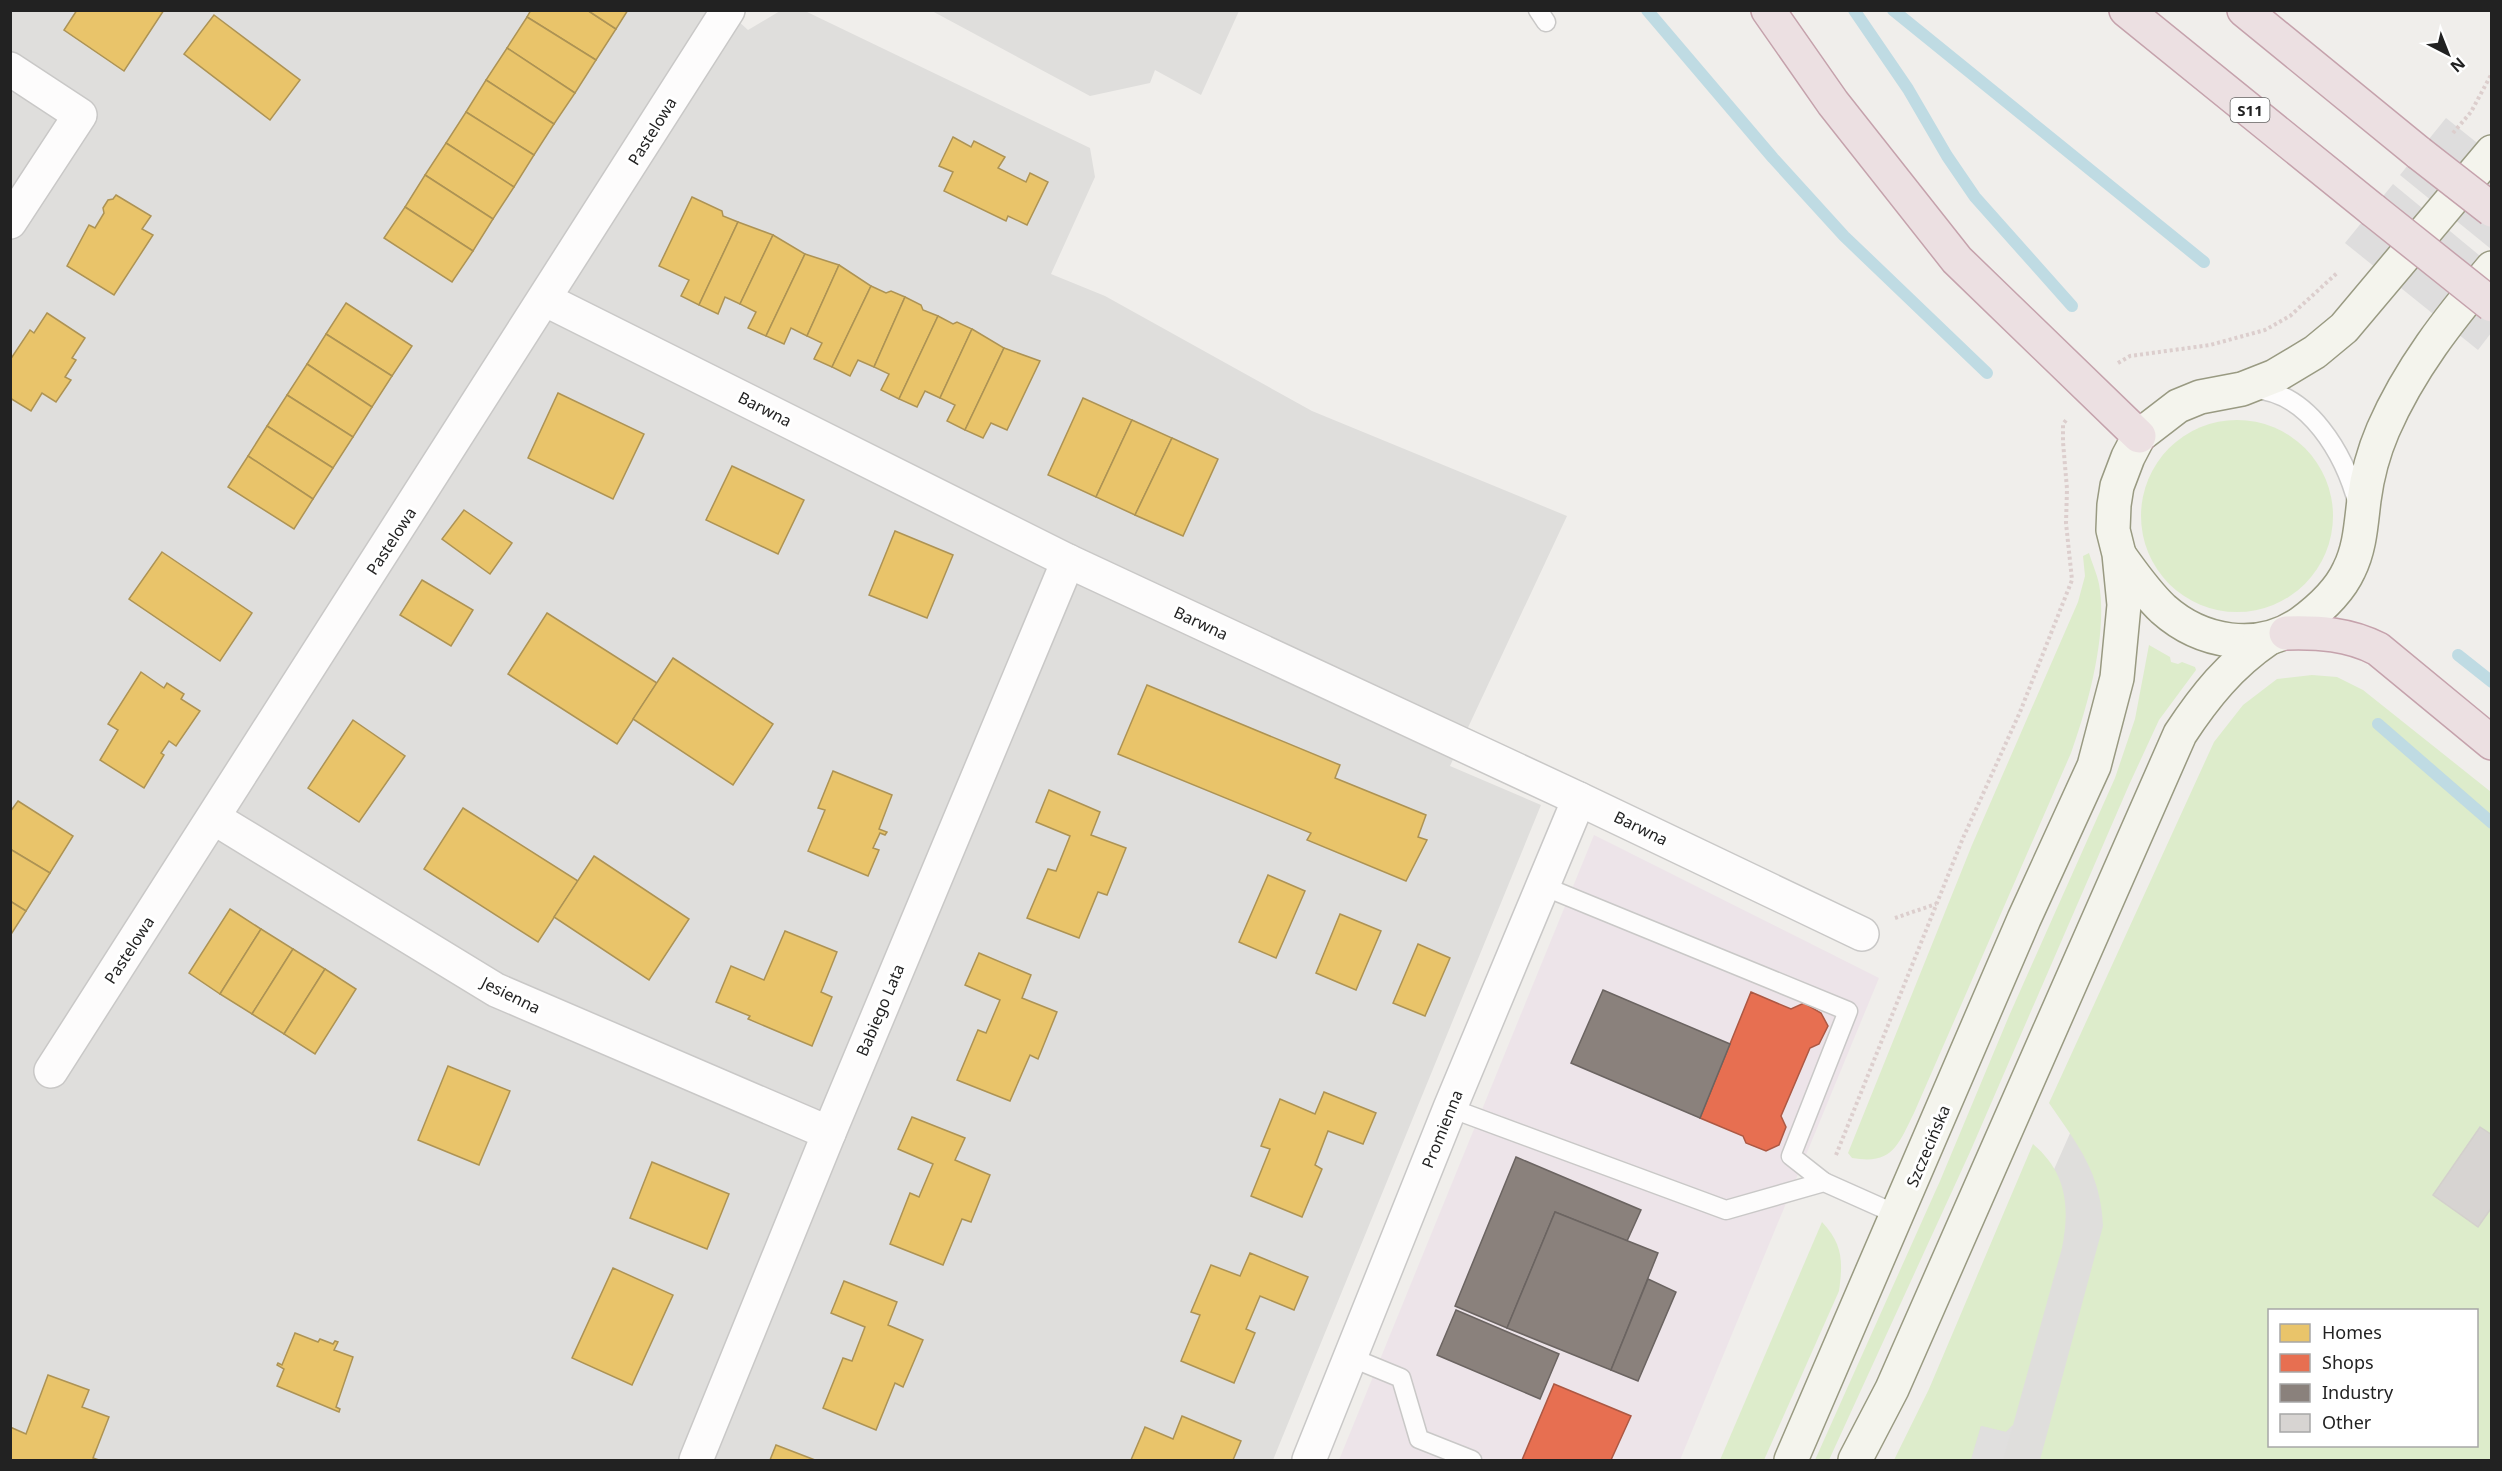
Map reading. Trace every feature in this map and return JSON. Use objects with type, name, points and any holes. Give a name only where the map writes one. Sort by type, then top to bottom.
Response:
[{"type":"highway","points":[[1768,10],[1833,103],[1957,260],[2139,436]]},
{"type":"highway","name":"S11","points":[[2127,10],[2492,305]]},
{"type":"highway","points":[[2244,10],[2492,210]]},
{"type":"highway","points":[[2277,636],[2315,632],[2366,643],[2378,649],[2492,743]]},
{"type":"main road","points":[[2139,436],[2178,406],[2200,397],[2242,389],[2275,376],[2315,352],[2344,328],[2492,152]]},
{"type":"main road","points":[[1855,1461],[1897,1378],[2124,859],[2186,725],[2216,683],[2238,661],[2322,607],[2339,588],[2350,569],[2359,544],[2370,473],[2382,432],[2400,394],[2435,339],[2492,268]]},
{"type":"main road","name":"Szczecińska","points":[[1791,1461],[2094,766],[2117,678],[2124,606],[2119,554],[2113,530],[2116,486],[2139,436]]},
{"type":"main road","points":[[2119,554],[2148,593],[2164,610],[2184,623],[2227,641],[2277,636]]},
{"type":"street","name":"Pastelowa","points":[[51,1071],[546,300],[728,10]]},
{"type":"street","points":[[10,69],[80,115],[10,222]]},
{"type":"street","name":"Barwna","points":[[546,300],[1068,561],[1579,799],[1862,934]]},
{"type":"street","name":"Babiego Lata","points":[[696,1461],[829,1133],[1068,561]]},
{"type":"street","name":"Promienna","points":[[1309,1461],[1450,1108],[1579,799]]},
{"type":"street","name":"Jesienna","points":[[214,818],[496,990],[829,1133]]},
{"type":"lane","points":[[2242,389],[2275,393],[2303,410],[2317,425],[2339,457],[2357,501],[2362,521]]},
{"type":"lane","points":[[1543,886],[1848,1011],[1791,1156],[1824,1182],[1898,1215]]},
{"type":"lane","points":[[1450,1108],[1726,1210],[1824,1182]]},
{"type":"lane","points":[[1350,1358],[1401,1378],[1419,1439],[1472,1461]]},
{"type":"shaded area","points":[[726,10],[748,30],[780,11],[805,11],[1090,148],[1095,177],[1051,274],[1105,296],[1312,411],[1567,516],[1450,766],[1541,805],[1273,1460],[11,1460],[10,11]]},
{"type":"shaded area","points":[[932,11],[1239,11],[1201,95],[1155,70],[1150,83],[1090,96]]},
{"type":"shaded area","points":[[1594,835],[1879,978],[1680,1460],[1339,1460]]},
{"type":"shaded area","points":[[2096,1075],[2198,1124],[2094,1460],[1919,1460],[1971,1356]]},
{"type":"shaded area","points":[[2013,1425],[2003,1460],[1971,1460],[1981,1426],[2006,1432]]},
{"type":"green space","points":[[2237,420],[2265,424],[2290,436],[2305,448],[2317,463],[2329,488],[2333,516],[2329,544],[2317,569],[2305,584],[2290,596],[2265,608],[2237,612],[2209,608],[2184,596],[2169,584],[2157,569],[2145,544],[2141,516],[2145,488],[2157,463],[2169,448],[2184,436],[2209,424]]},
{"type":"green space","points":[[2089,553],[2099,584],[2101,624],[2099,647],[2090,692],[2071,753],[1903,1135],[1892,1150],[1885,1155],[1866,1159],[1852,1158],[1848,1153],[1972,845],[2078,602],[2085,576],[2083,556]]},
{"type":"green space","points":[[2149,645],[2170,657],[2171,662],[2178,664],[2182,662],[2195,667],[2196,670],[2159,720],[1970,1152],[1829,1460],[1815,1460],[1940,1181],[2009,1016],[2115,778],[2135,719]]},
{"type":"green space","points":[[2312,675],[2337,677],[2363,690],[2491,792],[2491,1460],[2040,1460],[2103,1226],[2098,1190],[2093,1175],[2078,1146],[2049,1103],[2214,742],[2243,705],[2277,679]]},
{"type":"green space","points":[[2033,1144],[2053,1167],[2059,1179],[2066,1219],[2062,1248],[2013,1425],[2006,1432],[1981,1426],[1971,1460],[1894,1460],[1929,1389]]},
{"type":"green space","points":[[1822,1222],[1834,1238],[1840,1254],[1839,1291],[1764,1460],[1720,1460]]},
{"type":"pier","points":[[2446,118],[2491,154],[2491,249],[2400,175]]},
{"type":"pier","points":[[2393,184],[2491,265],[2491,333],[2478,350],[2345,243]]},
{"type":"building: Homes","points":[[77,10],[164,10],[124,71],[64,30]]},
{"type":"building: Homes","points":[[531,10],[587,10],[616,29],[596,60],[527,17]]},
{"type":"building: Homes","points":[[587,10],[628,10],[616,29]]},
{"type":"building: Homes","points":[[214,15],[300,80],[270,120],[184,54]]},
{"type":"building: Homes","points":[[527,17],[596,60],[575,93],[507,48]]},
{"type":"building: Homes","points":[[507,48],[575,93],[554,124],[486,80]]},
{"type":"building: Homes","points":[[486,80],[554,124],[534,155],[466,112]]},
{"type":"building: Homes","points":[[466,112],[534,155],[514,187],[446,143]]},
{"type":"building: Homes","points":[[953,137],[971,147],[974,141],[1005,157],[998,168],[1026,182],[1030,173],[1048,182],[1027,225],[1008,216],[1006,221],[944,191],[953,172],[939,166]]},
{"type":"building: Homes","points":[[446,143],[514,187],[493,219],[425,175]]},
{"type":"building: Homes","points":[[425,175],[493,219],[473,251],[405,207]]},
{"type":"building: Homes","points":[[116,195],[151,216],[142,229],[153,235],[114,295],[67,266],[89,225],[95,228],[104,213],[103,208],[108,200],[113,199]]},
{"type":"building: Homes","points":[[692,197],[722,211],[723,216],[738,222],[699,305],[681,296],[689,280],[659,266]]},
{"type":"building: Homes","points":[[405,207],[473,251],[452,282],[384,238]]},
{"type":"building: Homes","points":[[738,222],[773,235],[740,304],[725,297],[718,314],[699,305]]},
{"type":"building: Homes","points":[[773,235],[805,254],[766,336],[748,328],[756,312],[740,304]]},
{"type":"building: Homes","points":[[805,254],[839,265],[807,336],[791,328],[784,344],[766,336]]},
{"type":"building: Homes","points":[[839,265],[871,286],[832,367],[814,359],[822,343],[807,336]]},
{"type":"building: Homes","points":[[871,286],[886,293],[891,291],[905,297],[874,367],[858,360],[850,376],[832,367]]},
{"type":"building: Homes","points":[[905,297],[921,305],[923,310],[938,316],[899,399],[881,390],[889,374],[874,367]]},
{"type":"building: Homes","points":[[346,303],[412,346],[392,376],[326,334]]},
{"type":"building: Homes","points":[[47,313],[85,338],[72,358],[76,360],[65,377],[71,380],[56,402],[42,393],[31,411],[10,398],[10,360],[30,330],[34,333]]},
{"type":"building: Homes","points":[[938,316],[953,324],[957,322],[972,329],[940,398],[925,391],[917,407],[899,399]]},
{"type":"building: Homes","points":[[972,329],[1004,348],[965,430],[947,421],[955,405],[940,398]]},
{"type":"building: Homes","points":[[326,334],[392,376],[372,407],[307,364]]},
{"type":"building: Homes","points":[[1004,348],[1040,361],[1007,430],[991,423],[983,438],[965,430]]},
{"type":"building: Homes","points":[[307,364],[372,407],[353,437],[287,395]]},
{"type":"building: Homes","points":[[558,393],[644,434],[613,499],[528,458]]},
{"type":"building: Homes","points":[[287,395],[353,437],[333,468],[267,426]]},
{"type":"building: Homes","points":[[1083,398],[1132,420],[1096,497],[1048,475]]},
{"type":"building: Homes","points":[[1132,420],[1172,438],[1135,515],[1096,497]]},
{"type":"building: Homes","points":[[267,426],[333,468],[313,499],[248,456]]},
{"type":"building: Homes","points":[[1172,438],[1218,459],[1183,536],[1135,515]]},
{"type":"building: Homes","points":[[248,456],[313,499],[294,529],[228,487]]},
{"type":"building: Homes","points":[[732,466],[804,500],[778,554],[706,520]]},
{"type":"building: Homes","points":[[464,510],[512,543],[490,574],[442,539]]},
{"type":"building: Homes","points":[[895,531],[953,555],[927,618],[869,595]]},
{"type":"building: Homes","points":[[162,552],[252,613],[220,661],[129,599]]},
{"type":"building: Homes","points":[[422,580],[473,610],[451,646],[400,615]]},
{"type":"building: Homes","points":[[547,613],[657,683],[617,744],[508,674]]},
{"type":"building: Homes","points":[[673,658],[773,724],[733,785],[633,719]]},
{"type":"building: Homes","points":[[141,672],[164,688],[167,683],[184,694],[181,699],[200,711],[176,746],[169,741],[161,753],[164,755],[144,788],[100,760],[118,730],[108,724]]},
{"type":"building: Homes","points":[[1147,685],[1340,765],[1335,778],[1426,815],[1418,837],[1427,840],[1406,881],[1307,840],[1311,833],[1118,754]]},
{"type":"building: Homes","points":[[353,720],[405,756],[359,822],[308,788]]},
{"type":"building: Homes","points":[[833,771],[892,795],[879,829],[887,832],[885,835],[880,833],[873,848],[879,850],[868,876],[808,851],[825,810],[818,808]]},
{"type":"building: Homes","points":[[1049,790],[1100,812],[1091,835],[1126,848],[1107,895],[1098,892],[1079,938],[1027,918],[1048,869],[1056,871],[1070,836],[1036,822]]},
{"type":"building: Homes","points":[[18,801],[73,836],[50,873],[10,849],[10,812]]},
{"type":"building: Homes","points":[[463,808],[578,881],[538,942],[424,869]]},
{"type":"building: Homes","points":[[10,849],[50,873],[26,911],[10,901]]},
{"type":"building: Homes","points":[[594,856],[689,919],[649,980],[554,917]]},
{"type":"building: Homes","points":[[1268,875],[1305,891],[1276,958],[1239,942]]},
{"type":"building: Homes","points":[[10,901],[26,911],[10,936]]},
{"type":"building: Homes","points":[[230,909],[261,929],[220,994],[189,973]]},
{"type":"building: Homes","points":[[1340,914],[1381,931],[1356,990],[1316,973]]},
{"type":"building: Homes","points":[[261,929],[293,949],[252,1014],[220,994]]},
{"type":"building: Homes","points":[[785,931],[837,952],[821,992],[832,997],[812,1046],[748,1019],[750,1016],[716,1002],[731,966],[764,980]]},
{"type":"building: Homes","points":[[1418,944],[1450,958],[1425,1016],[1393,1003]]},
{"type":"building: Homes","points":[[293,949],[325,969],[284,1034],[252,1014]]},
{"type":"building: Homes","points":[[979,953],[1031,975],[1022,998],[1057,1012],[1038,1059],[1030,1055],[1010,1101],[957,1080],[978,1030],[986,1033],[1000,1000],[965,985]]},
{"type":"building: Homes","points":[[325,969],[356,989],[315,1054],[284,1034]]},
{"type":"building: Homes","points":[[448,1066],[510,1091],[479,1165],[418,1140]]},
{"type":"building: Homes","points":[[1324,1092],[1376,1113],[1363,1144],[1328,1131],[1315,1165],[1322,1169],[1302,1217],[1251,1196],[1270,1149],[1261,1146],[1280,1099],[1315,1114]]},
{"type":"building: Homes","points":[[912,1117],[965,1138],[955,1160],[990,1175],[971,1222],[962,1219],[943,1265],[890,1244],[910,1193],[919,1197],[933,1164],[898,1149]]},
{"type":"building: Homes","points":[[652,1162],[729,1194],[707,1249],[630,1218]]},
{"type":"building: Homes","points":[[1250,1253],[1308,1277],[1294,1310],[1260,1296],[1246,1329],[1255,1333],[1234,1383],[1181,1361],[1200,1315],[1191,1312],[1211,1265],[1240,1276]]},
{"type":"building: Homes","points":[[613,1268],[673,1295],[632,1385],[572,1358]]},
{"type":"building: Homes","points":[[844,1281],[897,1302],[888,1325],[923,1340],[903,1387],[895,1383],[876,1430],[823,1408],[843,1358],[852,1361],[865,1327],[831,1313]]},
{"type":"building: Homes","points":[[295,1333],[318,1342],[320,1339],[333,1344],[335,1341],[338,1342],[334,1350],[353,1357],[336,1407],[340,1409],[339,1412],[277,1386],[284,1369],[277,1365],[278,1363],[282,1365]]},
{"type":"building: Homes","points":[[48,1375],[89,1390],[82,1407],[109,1417],[93,1458],[99,1460],[10,1460],[10,1427],[26,1434]]},
{"type":"building: Homes","points":[[1182,1416],[1241,1441],[1233,1460],[1131,1460],[1145,1427],[1173,1439]]},
{"type":"building: Homes","points":[[776,1445],[815,1460],[770,1460]]},
{"type":"building: Shops","points":[[1751,992],[1791,1009],[1804,1003],[1821,1013],[1828,1026],[1819,1044],[1810,1048],[1781,1116],[1786,1127],[1779,1145],[1766,1151],[1746,1143],[1743,1136],[1700,1118]]},
{"type":"building: Shops","points":[[1554,1384],[1631,1416],[1611,1460],[1522,1460]]},
{"type":"building: Industry","points":[[1603,990],[1730,1044],[1700,1118],[1571,1063]]},
{"type":"building: Industry","points":[[1516,1157],[1641,1210],[1627,1241],[1555,1212],[1507,1328],[1455,1306]]},
{"type":"building: Industry","points":[[1555,1212],[1658,1253],[1611,1370],[1507,1328]]},
{"type":"building: Industry","points":[[1648,1279],[1676,1292],[1638,1381],[1611,1370]]},
{"type":"building: Industry","points":[[1456,1310],[1559,1354],[1540,1399],[1437,1355]]},
{"type":"building: Other","points":[[2480,1127],[2492,1135],[2492,1207],[2478,1227],[2433,1195]]},
{"type":"waterway","points":[[1647,10],[1773,158],[1844,236],[1987,373]]},
{"type":"waterway","points":[[1854,10],[1908,89],[1947,156],[1975,197],[2072,306]]},
{"type":"waterway","points":[[1893,10],[2204,262]]},
{"type":"waterway","points":[[2458,655],[2492,682]]},
{"type":"waterway","points":[[2378,724],[2492,823]]}]
